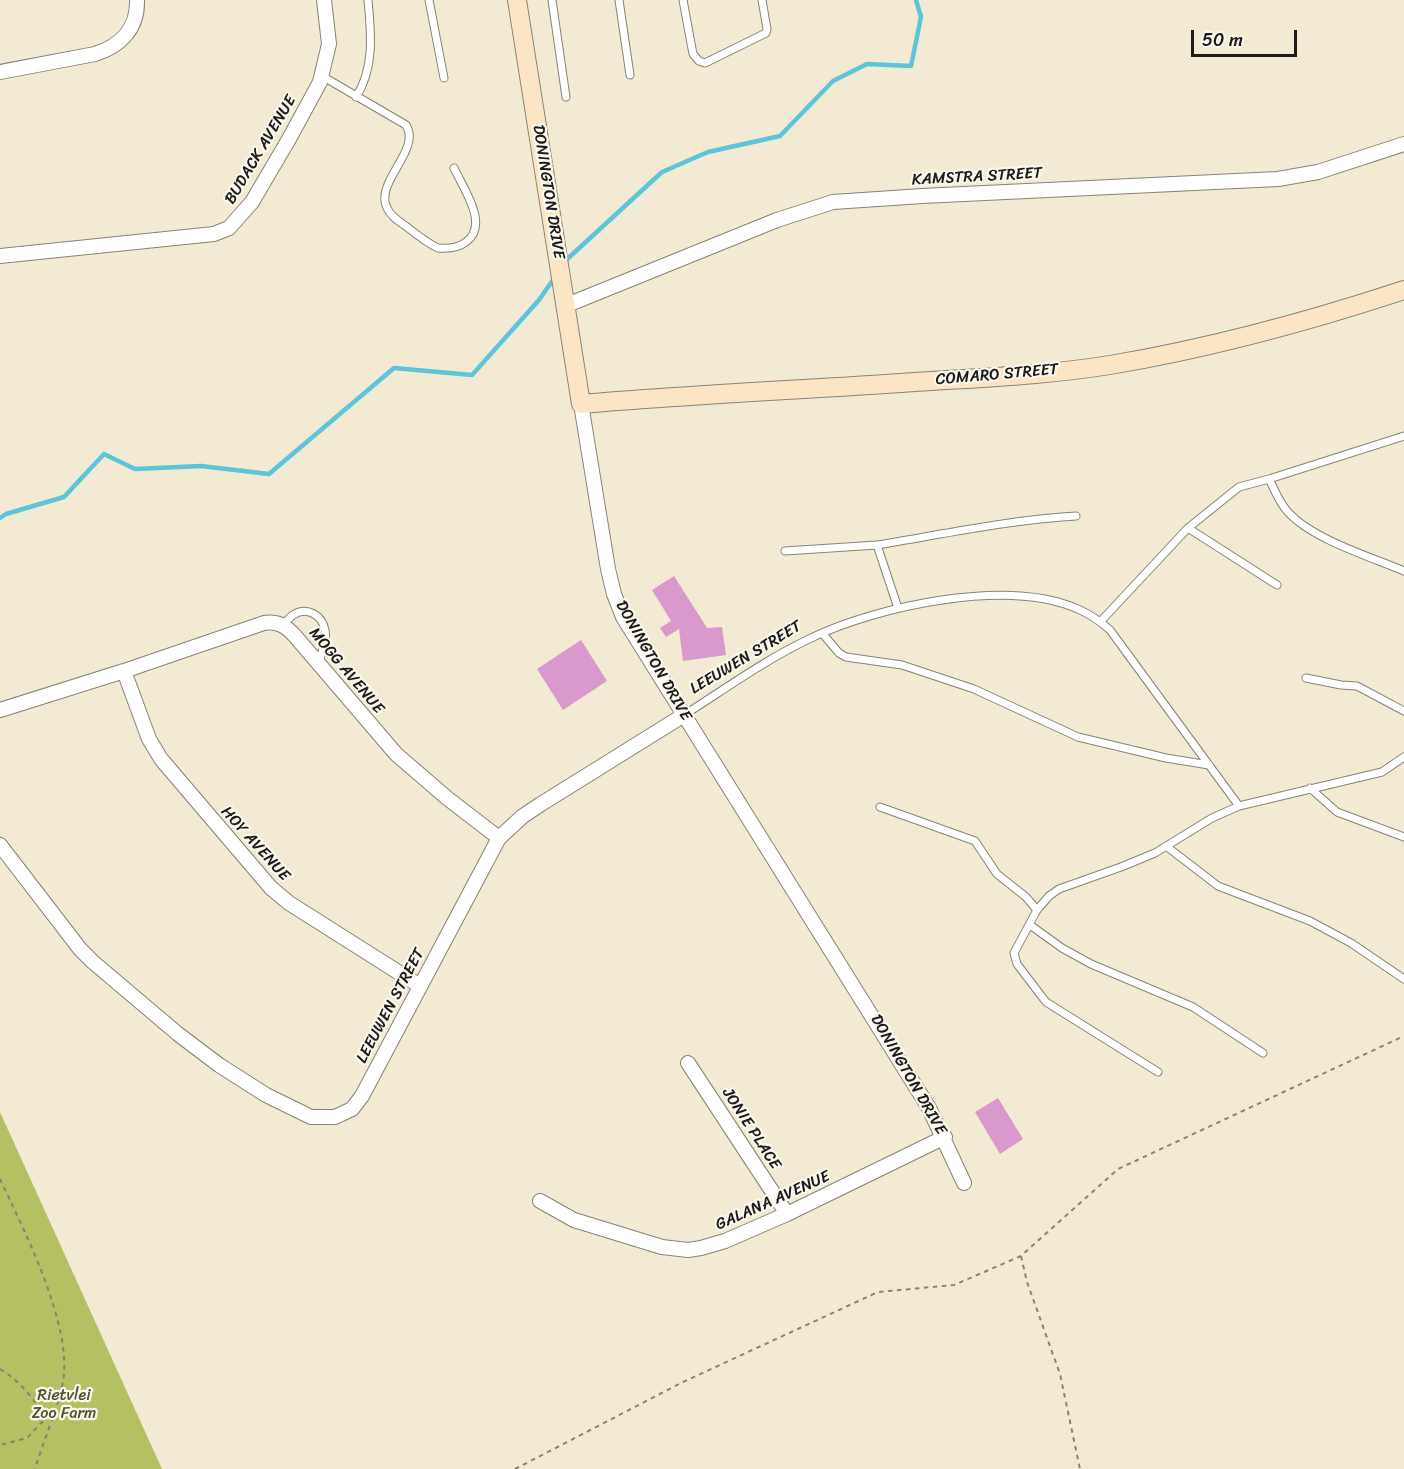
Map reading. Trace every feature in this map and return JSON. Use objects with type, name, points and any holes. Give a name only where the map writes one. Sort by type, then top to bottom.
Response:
[{"type":"street","points":[[0,72],[95,54],[109,49],[124,39],[130,30],[137,12],[137,0]]},
{"type":"street","name":"BUDACK AVENUE","points":[[0,256],[156,241],[214,234],[226,230],[246,210],[262,186],[322,76],[329,44],[324,0]]},
{"type":"street","name":"DONINGTON DRIVE","points":[[517,0],[581,404],[614,594],[629,627],[929,1108],[945,1137],[964,1183]]},
{"type":"street","name":"KAMSTRA STREET","points":[[566,299],[777,220],[833,202],[1278,179],[1317,172],[1404,144]]},
{"type":"street","name":"COMARO STREET","points":[[581,404],[703,394],[1003,376],[1108,365],[1273,331],[1404,290]]},
{"type":"street","name":"MOGG AVENUE","points":[[0,710],[264,624],[283,625],[396,754],[423,779],[500,838]]},
{"type":"street","name":"HOY AVENUE","points":[[124,671],[149,739],[161,759],[271,888],[289,903],[420,986]]},
{"type":"street","name":"LEEUWEN STREET","points":[[0,845],[80,949],[178,1034],[211,1060],[266,1095],[311,1118],[336,1117],[352,1109],[362,1096],[500,838],[532,810],[684,715]]},
{"type":"street","name":"JONIE PLACE","points":[[688,1062],[787,1214]]},
{"type":"street","name":"GALANA AVENUE","points":[[540,1201],[574,1220],[662,1246],[688,1250],[725,1241],[787,1214],[945,1137]]},
{"type":"lane","points":[[356,97],[365,80],[372,37],[368,0]]},
{"type":"lane","points":[[429,0],[444,78]]},
{"type":"lane","points":[[552,0],[566,97]]},
{"type":"lane","points":[[619,0],[630,75]]},
{"type":"lane","points":[[683,0],[693,54],[699,61],[705,63],[766,33],[762,0]]},
{"type":"lane","points":[[322,76],[403,123],[409,129],[409,141],[386,191],[386,207],[392,216],[438,248],[446,249],[462,245],[472,237],[476,230],[476,216],[454,168]]},
{"type":"lane","points":[[1100,622],[1188,528],[1239,487],[1404,436]]},
{"type":"lane","points":[[1269,479],[1286,511],[1305,526],[1334,542],[1404,572]]},
{"type":"lane","points":[[785,551],[878,545],[963,529],[1034,519],[1076,516]]},
{"type":"lane","points":[[1188,528],[1277,585]]},
{"type":"lane","points":[[878,545],[898,608]]},
{"type":"lane","name":"LEEUWEN STREET","points":[[684,715],[780,654],[822,633],[919,603],[983,596],[1037,598],[1070,606],[1100,622],[1116,637],[1239,806]]},
{"type":"lane","points":[[283,625],[294,614],[304,611],[317,614],[326,632],[319,664]]},
{"type":"lane","points":[[822,633],[839,653],[846,657],[902,665],[974,689],[1078,737],[1166,758],[1209,765]]},
{"type":"lane","points":[[1306,678],[1357,686],[1404,711]]},
{"type":"lane","points":[[1158,1072],[1046,1002],[1014,958],[1015,950],[1037,910],[1045,900],[1059,890],[1120,867],[1166,846],[1212,818],[1239,806],[1382,772],[1404,757]]},
{"type":"lane","points":[[1310,788],[1336,811],[1404,837]]},
{"type":"lane","points":[[880,807],[975,841],[997,874],[1026,897],[1037,910]]},
{"type":"lane","points":[[1166,846],[1218,886],[1310,921],[1351,943],[1404,979]]},
{"type":"lane","points":[[1030,925],[1062,948],[1092,964],[1193,1007],[1263,1053]]},
{"type":"path","points":[[515,1469],[683,1382],[878,1292],[954,1285],[1021,1256],[1118,1169],[1404,1036]]},
{"type":"path","points":[[0,1179],[40,1266],[63,1344],[63,1381],[35,1469]]},
{"type":"path","points":[[1021,1256],[1027,1282],[1060,1374],[1080,1469]]},
{"type":"path","points":[[0,1369],[14,1377],[46,1418],[27,1438],[0,1445]]},
{"type":"green space","name":"Rietvlei Zoo Farm","points":[[0,1112],[162,1469],[0,1469]]},
{"type":"building","points":[[674,576],[707,628],[722,627],[726,655],[683,661],[679,629],[666,637],[660,628],[671,621],[652,590]]},
{"type":"building","points":[[581,640],[607,681],[563,710],[537,669]]},
{"type":"building","points":[[998,1098],[1023,1139],[1000,1154],[975,1112]]},
{"type":"waterway","points":[[564,262],[662,172],[708,152],[780,136],[833,81],[867,64],[911,66],[921,17],[916,0]]},
{"type":"waterway","points":[[0,518],[6,514],[64,497],[104,454],[135,469],[201,466],[269,474],[394,368],[472,375],[539,300],[555,277]]}]
